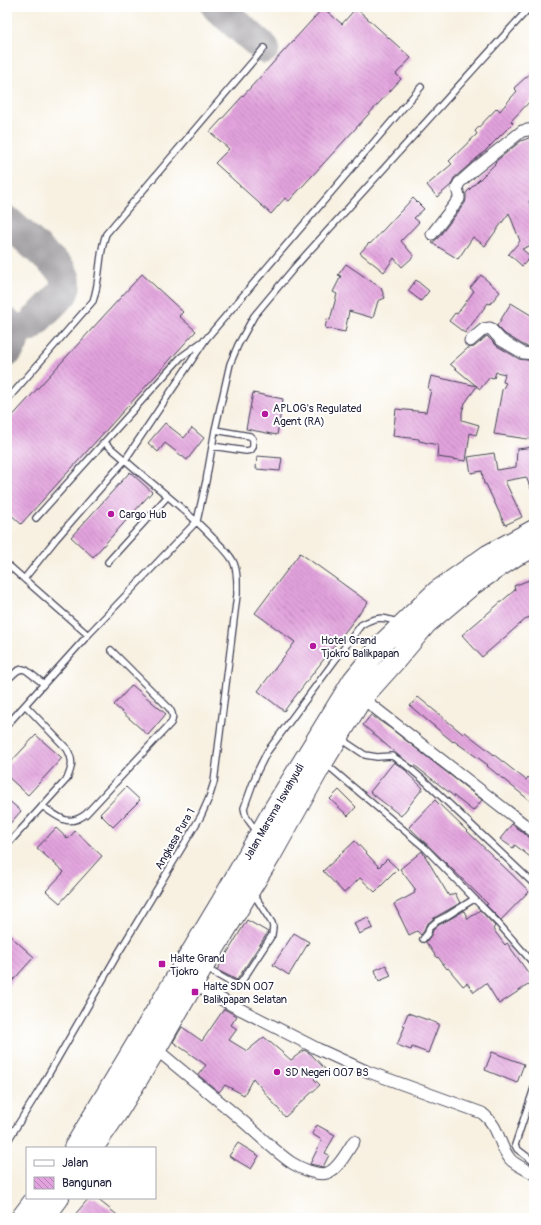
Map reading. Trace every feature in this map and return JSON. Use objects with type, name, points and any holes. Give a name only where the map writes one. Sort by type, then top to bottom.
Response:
[{"type":"highway","name":"Jalan Marsma Iswahyudi","points":[[75,1147],[222,901],[275,807],[353,680],[383,643],[437,591],[488,555],[534,530]]},
{"type":"highway","name":"Jalan Marsma Iswahyudi","points":[[94,1147],[117,1113],[156,1049],[198,975],[251,890],[323,762],[362,698],[427,623],[472,585],[517,555],[534,548]]},
{"type":"highway","points":[[21,1218],[48,1209]]},
{"type":"street","points":[[432,234],[459,199],[457,188],[459,183],[522,131],[534,129]]},
{"type":"street","points":[[470,341],[484,329],[490,328],[501,340],[523,353],[534,354]]},
{"type":"street","points":[[362,698],[534,832]]},
{"type":"street","points":[[198,975],[230,1004],[318,1049],[366,1071],[482,1113],[494,1126],[505,1151],[512,1162],[534,1174]]},
{"type":"street","points":[[156,1049],[233,1112],[278,1153],[294,1164],[319,1173],[326,1173],[336,1167],[354,1141]]},
{"type":"lane","points":[[7,725],[88,635],[197,521],[230,364],[238,345],[254,316],[294,268],[530,7]]},
{"type":"lane","points":[[7,400],[93,301],[97,292],[102,244],[106,234],[264,48]]},
{"type":"lane","points":[[24,579],[56,539],[124,460],[206,339],[421,87]]},
{"type":"lane","points":[[36,518],[181,357],[190,349],[206,339]]},
{"type":"lane","points":[[212,446],[246,452],[254,447],[253,439],[250,436],[215,430]]},
{"type":"lane","name":"Angkasa Pura 1","points":[[7,1142],[40,1089],[116,957],[201,816],[214,782],[237,581],[236,570],[233,562],[225,551],[197,521],[105,443]]},
{"type":"lane","points":[[108,562],[167,497]]},
{"type":"lane","points":[[7,564],[88,635]]},
{"type":"lane","points":[[260,833],[251,824],[244,811],[244,808],[257,772],[267,752],[361,625],[372,619],[388,618],[402,624]]},
{"type":"lane","points":[[42,806],[62,819],[73,821],[79,820],[171,723],[173,712],[170,708],[111,650]]},
{"type":"lane","points":[[7,680],[17,671],[22,669],[26,670],[44,684]]},
{"type":"lane","points":[[7,845],[67,779],[71,768],[72,757],[67,749],[25,704]]},
{"type":"lane","points":[[339,737],[365,755],[394,757],[427,783],[534,884]]},
{"type":"lane","points":[[323,762],[421,844],[534,964]]},
{"type":"lane","points":[[198,975],[238,985],[272,935],[272,922],[251,890]]},
{"type":"lane","points":[[423,939],[428,933],[429,928],[436,921],[474,899]]},
{"type":"lane","points":[[534,1088],[515,1145],[517,1149],[534,1162]]},
{"type":"building","points":[[323,8],[342,24],[356,8],[411,58],[396,74],[401,79],[289,201],[285,198],[271,214],[215,163],[229,149],[210,132]]},
{"type":"building","points":[[534,70],[534,97],[511,121],[513,123],[484,152],[454,178],[451,185],[437,197],[427,185],[452,164],[449,161],[477,134],[475,131],[497,108],[500,111],[517,91],[514,88]]},
{"type":"building","points":[[534,136],[534,201],[529,201],[534,214],[534,244],[522,249],[531,257],[522,266],[509,254],[508,255],[520,241],[509,213],[485,246],[473,237],[458,259],[432,243],[438,238],[465,203],[466,193],[496,163],[495,162],[521,141]]},
{"type":"building","points":[[413,198],[424,209],[414,218],[419,222],[401,241],[414,256],[402,267],[394,258],[384,272],[360,253]]},
{"type":"building","points":[[346,264],[381,288],[385,298],[378,301],[373,318],[349,311],[345,332],[325,328],[327,319],[330,320],[337,294],[333,292],[341,276],[338,275]]},
{"type":"building","points":[[142,274],[183,312],[179,316],[196,331],[21,524],[7,511],[7,422]]},
{"type":"building","points":[[481,275],[500,292],[490,304],[488,303],[465,333],[449,321],[455,313],[457,314],[474,291],[470,288]]},
{"type":"building","points":[[416,280],[429,291],[421,301],[408,291]]},
{"type":"building","points":[[511,303],[534,317],[534,347],[525,346],[505,334],[497,326]]},
{"type":"building","points":[[487,336],[497,346],[519,359],[534,361],[534,369],[530,385],[534,386],[534,440],[494,434],[502,390],[506,383],[503,382],[505,374],[496,372],[494,378],[490,377],[480,389],[450,364],[468,348],[474,347]]},
{"type":"building","points":[[431,376],[477,386],[465,403],[462,412],[462,420],[479,425],[476,435],[470,433],[466,461],[437,457],[438,445],[419,441],[419,439],[393,436],[396,409],[426,412],[431,390],[428,389]]},
{"type":"building","name":"APLOG's Regulated Agent (RA)","points":[[253,393],[283,399],[277,435],[246,429]]},
{"type":"building","points":[[165,423],[184,438],[192,428],[204,438],[187,460],[165,443],[158,452],[148,443]]},
{"type":"building","points":[[534,447],[534,496],[526,477],[505,481],[522,517],[505,525],[486,484],[484,484],[482,471],[471,473],[468,457],[494,453],[497,470],[516,467],[517,449]]},
{"type":"building","points":[[257,456],[282,458],[280,471],[256,469]]},
{"type":"building","name":"Cargo Hub","points":[[130,472],[152,492],[93,557],[71,537]]},
{"type":"building","points":[[300,553],[368,602],[284,711],[258,691],[295,642],[255,613]]},
{"type":"building","points":[[534,578],[534,616],[527,618],[482,657],[462,635],[515,590],[514,586]]},
{"type":"building","points":[[132,685],[166,714],[148,735],[114,705]]},
{"type":"building","points":[[418,697],[463,734],[465,732],[526,780],[528,777],[534,782],[534,804],[487,766],[488,765],[454,741],[453,742],[410,706]]},
{"type":"building","points":[[371,715],[390,728],[482,800],[473,811],[414,765],[413,766],[399,756],[363,725]]},
{"type":"building","points":[[36,735],[62,758],[28,795],[7,776],[7,766]]},
{"type":"building","points":[[394,762],[408,772],[407,773],[423,788],[401,816],[370,792]]},
{"type":"building","points":[[126,787],[140,800],[113,827],[100,814]]},
{"type":"building","points":[[339,790],[356,807],[348,816],[330,799]]},
{"type":"building","points":[[7,799],[21,811],[7,827]]},
{"type":"building","points":[[435,800],[529,891],[501,920],[486,905],[488,904],[409,827]]},
{"type":"building","points":[[512,824],[530,838],[534,839],[534,860],[515,845],[513,848],[500,839]]},
{"type":"building","points":[[56,828],[68,839],[75,831],[102,856],[60,903],[46,891],[64,872],[37,848]]},
{"type":"building","points":[[355,841],[379,867],[387,859],[398,869],[375,892],[360,878],[344,893],[323,871]]},
{"type":"building","points":[[422,851],[449,896],[455,893],[460,903],[434,918],[426,925],[421,935],[417,931],[409,935],[394,904],[415,893],[414,891],[416,890],[400,869]]},
{"type":"building","points":[[480,910],[495,926],[493,929],[505,945],[507,943],[534,981],[499,1004],[486,983],[474,992],[467,983],[463,986],[438,957],[437,958],[426,942],[433,930],[439,925],[464,911],[468,919]]},
{"type":"building","points":[[368,917],[373,928],[359,934],[354,923]]},
{"type":"building","points":[[247,920],[268,932],[237,980],[217,970]]},
{"type":"building","points":[[7,933],[34,957],[7,987]]},
{"type":"building","points":[[294,933],[309,942],[289,975],[273,965]]},
{"type":"building","points":[[386,965],[391,976],[379,981],[375,970]]},
{"type":"building","points":[[224,1009],[237,1016],[231,1025],[237,1029],[229,1040],[247,1051],[264,1037],[291,1060],[304,1050],[311,1054],[325,1069],[314,1079],[320,1085],[285,1117],[253,1078],[244,1095],[225,1085],[219,1092],[198,1075],[206,1065],[173,1042],[182,1027],[202,1041]]},
{"type":"building","points":[[408,1013],[439,1024],[428,1053],[412,1047],[411,1050],[397,1045],[405,1026],[403,1025]]},
{"type":"building","points":[[492,1052],[524,1064],[517,1083],[485,1070]]},
{"type":"building","points":[[317,1125],[335,1135],[325,1153],[329,1155],[323,1167],[310,1164],[322,1140],[312,1134]]},
{"type":"building","points":[[238,1143],[259,1156],[251,1169],[229,1156]]},
{"type":"building","points":[[88,1199],[97,1199],[121,1218],[72,1218]]},
{"type":"taxiway","points":[[217,7],[264,48]]},
{"type":"taxiway","points":[[7,221],[60,269],[65,277],[63,293],[30,326],[18,329],[7,323]]},
{"type":"taxiway","points":[[7,352],[12,346],[14,340],[14,334],[11,327]]},
{"type":"place","name":"APLOG's Regulated Agent (RA)","points":[[265,414]]},
{"type":"place","name":"Cargo Hub","points":[[111,514]]},
{"type":"place","name":"Hotel Grand Tjokro Balikpapan","points":[[313,646]]},
{"type":"place","name":"Halte Grand Tjokro","points":[[162,964]]},
{"type":"place","name":"Halte SDN 007 Balikpapan Selatan","points":[[195,992]]},
{"type":"place","name":"SD Negeri 007 BS","points":[[277,1072]]}]
